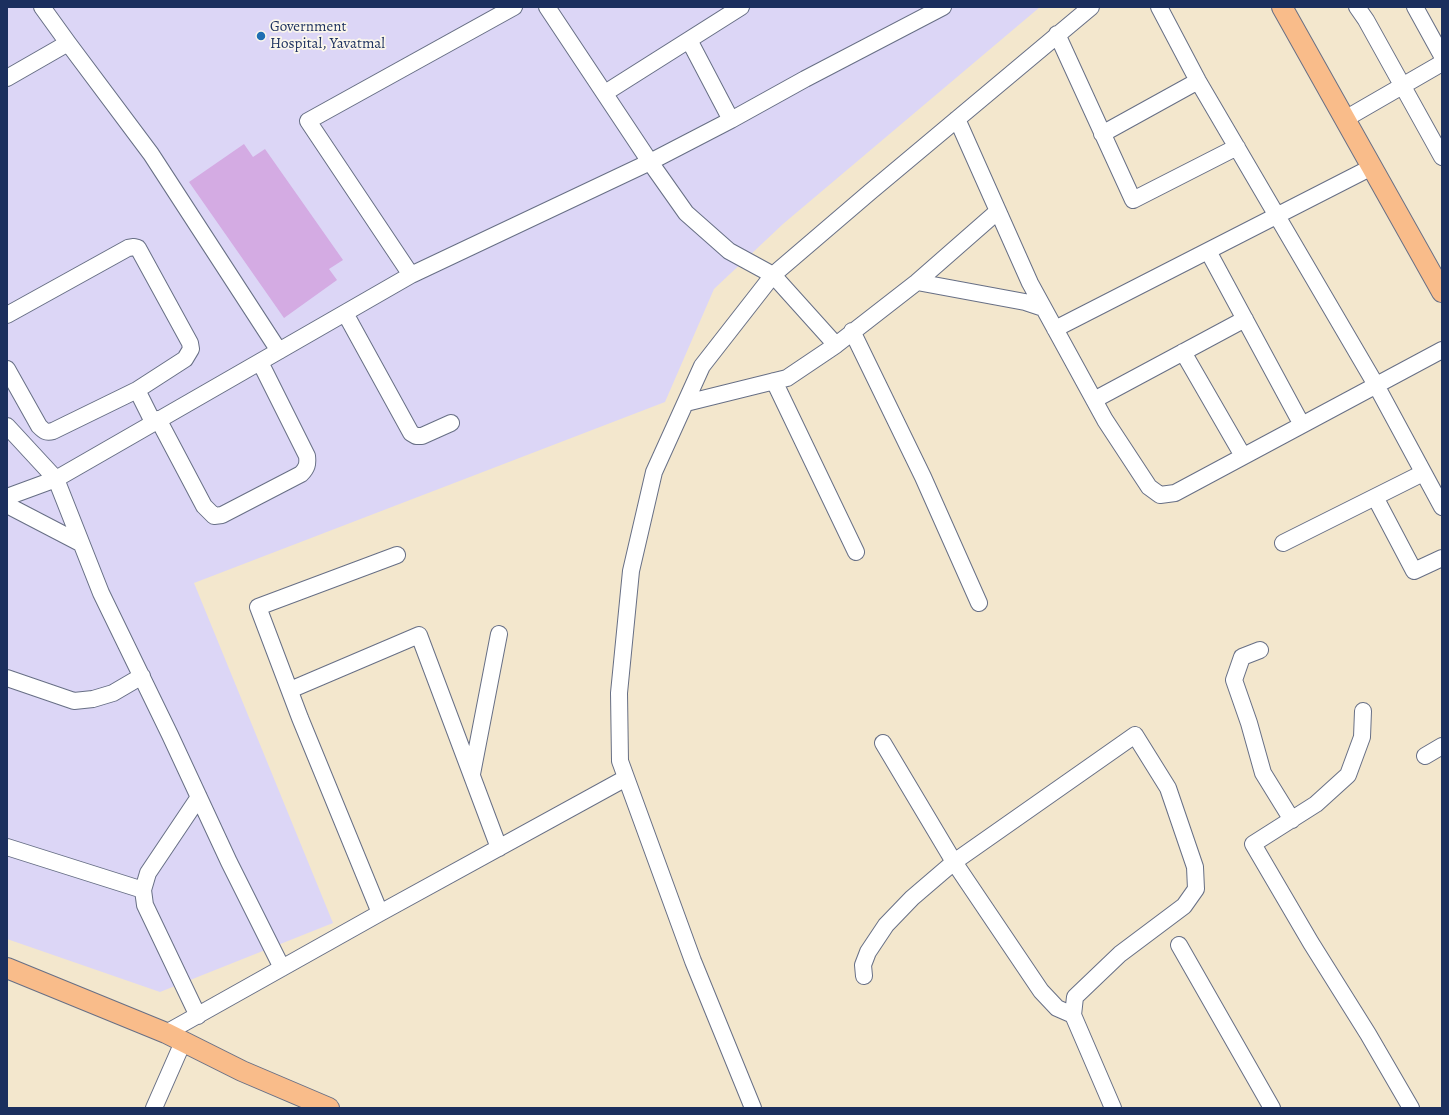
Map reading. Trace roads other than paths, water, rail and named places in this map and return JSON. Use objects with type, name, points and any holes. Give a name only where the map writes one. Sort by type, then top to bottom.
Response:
[{"type":"main road","points":[[1282,7],[1442,292]]},
{"type":"main road","points":[[7,968],[166,1033],[242,1071],[329,1108]]},
{"type":"street","points":[[42,7],[151,154],[279,351]]},
{"type":"street","points":[[411,275],[308,120],[514,7]]},
{"type":"street","points":[[547,7],[650,162],[686,213],[729,252],[773,275],[836,345]]},
{"type":"street","points":[[604,93],[741,7]]},
{"type":"street","points":[[7,497],[56,479],[411,275],[650,162],[943,7]]},
{"type":"street","points":[[753,1108],[693,961],[620,761],[619,693],[631,571],[654,472],[702,366],[773,275],[1057,34],[1091,7]]},
{"type":"street","points":[[1159,7],[1198,81],[1376,385],[1442,507]]},
{"type":"street","points":[[1357,7],[1366,20],[1442,157]]},
{"type":"street","points":[[1415,7],[1442,56]]},
{"type":"street","points":[[1057,34],[1133,200],[1237,147]]},
{"type":"street","points":[[689,40],[731,120]]},
{"type":"street","points":[[7,78],[68,44]]},
{"type":"street","points":[[1345,119],[1442,63]]},
{"type":"street","points":[[1102,134],[1198,81]]},
{"type":"street","points":[[957,119],[1030,283],[1043,308],[1105,420],[1148,487],[1160,494],[1175,493],[1442,350]]},
{"type":"street","points":[[1055,329],[1372,167]]},
{"type":"street","points":[[686,403],[787,378],[836,345],[852,331],[917,282],[998,211]]},
{"type":"street","points":[[7,315],[128,248],[134,247],[138,248],[190,343],[191,349],[185,359],[137,390],[53,431],[47,432],[39,426],[7,369]]},
{"type":"street","points":[[1208,251],[1302,425]]},
{"type":"street","points":[[917,282],[1025,302],[1043,308]]},
{"type":"street","points":[[345,313],[411,433],[416,436],[422,436],[451,422]]},
{"type":"street","points":[[1094,400],[1245,320]]},
{"type":"street","points":[[852,331],[923,477],[979,604]]},
{"type":"street","points":[[1183,352],[1243,456]]},
{"type":"street","points":[[137,390],[204,506],[214,516],[222,515],[301,474],[308,463],[307,456],[260,362]]},
{"type":"street","points":[[774,381],[856,552]]},
{"type":"street","points":[[7,426],[56,479],[101,593],[282,968]]},
{"type":"street","points":[[1283,543],[1423,472]]},
{"type":"street","points":[[1376,496],[1414,572],[1442,558]]},
{"type":"street","points":[[7,505],[80,543]]},
{"type":"street","points":[[380,913],[290,690],[258,606],[397,554]]},
{"type":"street","points":[[472,774],[499,634]]},
{"type":"street","points":[[290,690],[419,635],[499,848]]},
{"type":"street","points":[[1260,650],[1242,657],[1234,680],[1249,723],[1263,773],[1292,820]]},
{"type":"street","points":[[7,678],[74,701],[93,699],[113,693],[142,676]]},
{"type":"street","points":[[1363,711],[1362,737],[1348,775],[1316,804],[1253,844],[1310,943],[1368,1034],[1411,1108]]},
{"type":"street","points":[[864,976],[863,966],[868,952],[886,925],[912,898],[954,862],[1135,736],[1168,788],[1195,867],[1196,889],[1184,906],[1120,954],[1075,997],[1073,1015],[1113,1108]]},
{"type":"street","points":[[883,743],[954,862],[1041,992],[1057,1008],[1073,1015]]},
{"type":"street","points":[[1424,756],[1442,746]]},
{"type":"street","points":[[166,1033],[626,778]]},
{"type":"street","points":[[198,1016],[144,905],[143,890],[148,873],[199,797]]},
{"type":"street","points":[[7,847],[143,890]]},
{"type":"street","points":[[1179,945],[1272,1108]]},
{"type":"street","points":[[154,1108],[183,1042]]},
{"type":"place","name":"Government Hospital, Yavatmal","points":[[261,36]]}]
